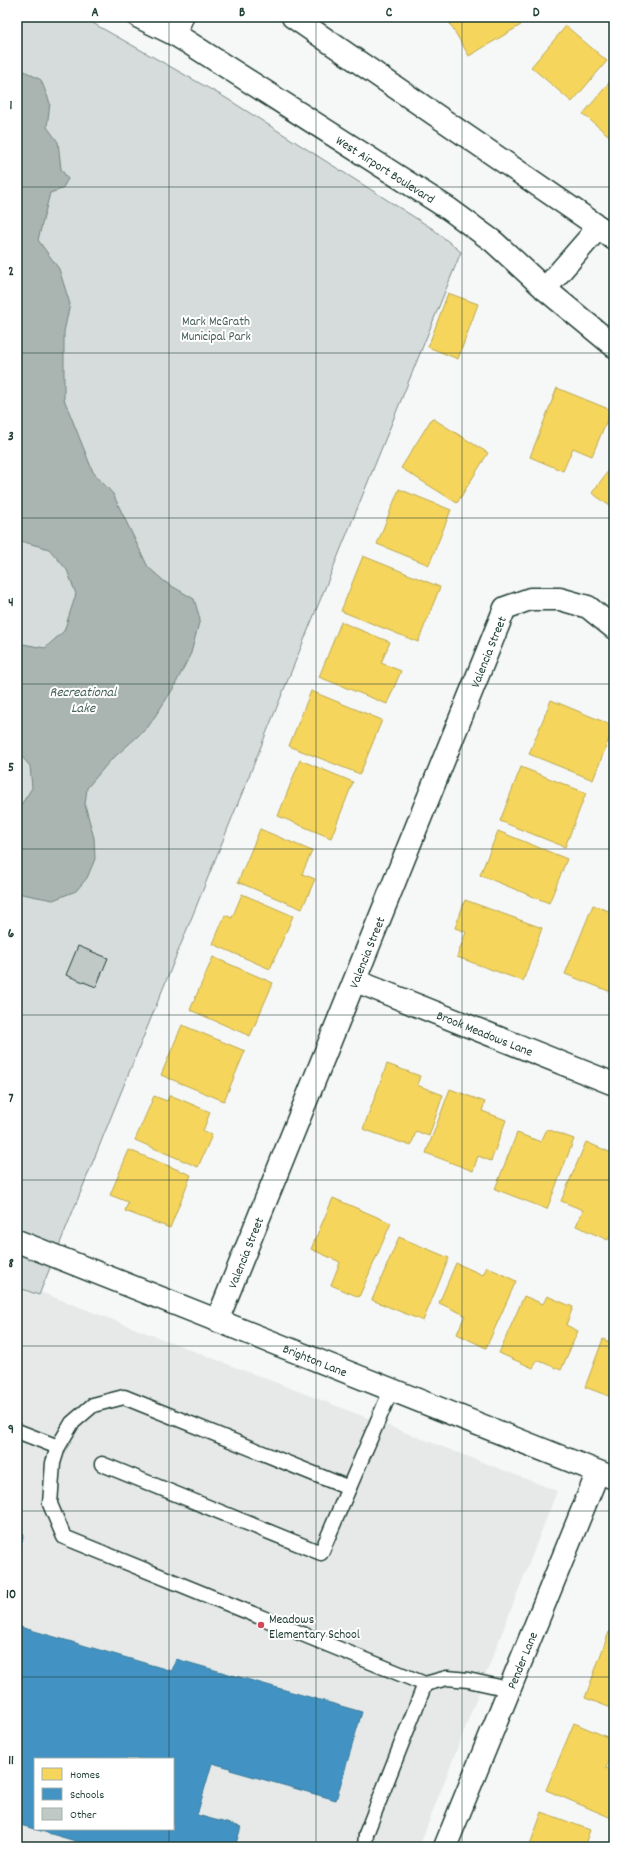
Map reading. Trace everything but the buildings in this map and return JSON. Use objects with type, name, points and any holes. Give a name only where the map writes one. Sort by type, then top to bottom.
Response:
[{"type":"street","name":"West Airport Boulevard","points":[[139,17],[178,25],[448,209],[494,242],[545,289],[614,346]]},
{"type":"street","points":[[293,17],[607,233],[545,289]]},
{"type":"street","name":"Valencia Street","points":[[217,1321],[356,981],[496,627],[505,608],[530,599],[560,599],[588,607],[614,628]]},
{"type":"street","name":"Brook Meadows Lane","points":[[356,981],[614,1084]]},
{"type":"street","name":"Brighton Lane","points":[[17,1241],[606,1475]]},
{"type":"street","name":"Pender Lane","points":[[445,1847],[509,1689],[606,1475]]},
{"type":"lane","points":[[102,1464],[322,1553],[391,1390]]},
{"type":"lane","points":[[349,1488],[124,1397],[93,1405],[72,1423],[58,1447],[53,1463],[50,1504],[64,1537],[425,1684],[447,1678],[468,1680],[509,1689]]},
{"type":"lane","points":[[17,1431],[58,1447]]},
{"type":"lane","points":[[365,1847],[366,1834],[425,1684]]},
{"type":"shaded area","name":"Meadows Elementary School","points":[[17,1283],[557,1491],[419,1847],[17,1847]]},
{"type":"green space","name":"Mark McGrath Municipal Park","points":[[17,17],[82,17],[226,98],[433,229],[461,252],[39,1295],[17,1287]]},
{"type":"water","name":"Recreational Lake","points":[[17,67],[41,80],[50,103],[47,127],[58,142],[61,169],[68,179],[62,189],[50,193],[38,240],[59,269],[70,304],[64,332],[64,399],[93,472],[113,494],[148,567],[165,582],[194,599],[200,619],[191,653],[173,689],[148,727],[109,762],[87,788],[85,805],[94,838],[95,859],[87,878],[76,891],[53,900],[17,893],[17,811],[32,788],[30,766],[17,751],[17,643],[45,648],[64,631],[76,594],[67,570],[49,549],[17,540]]},
{"type":"place","name":"Meadows Elementary School","points":[[261,1625]]}]
